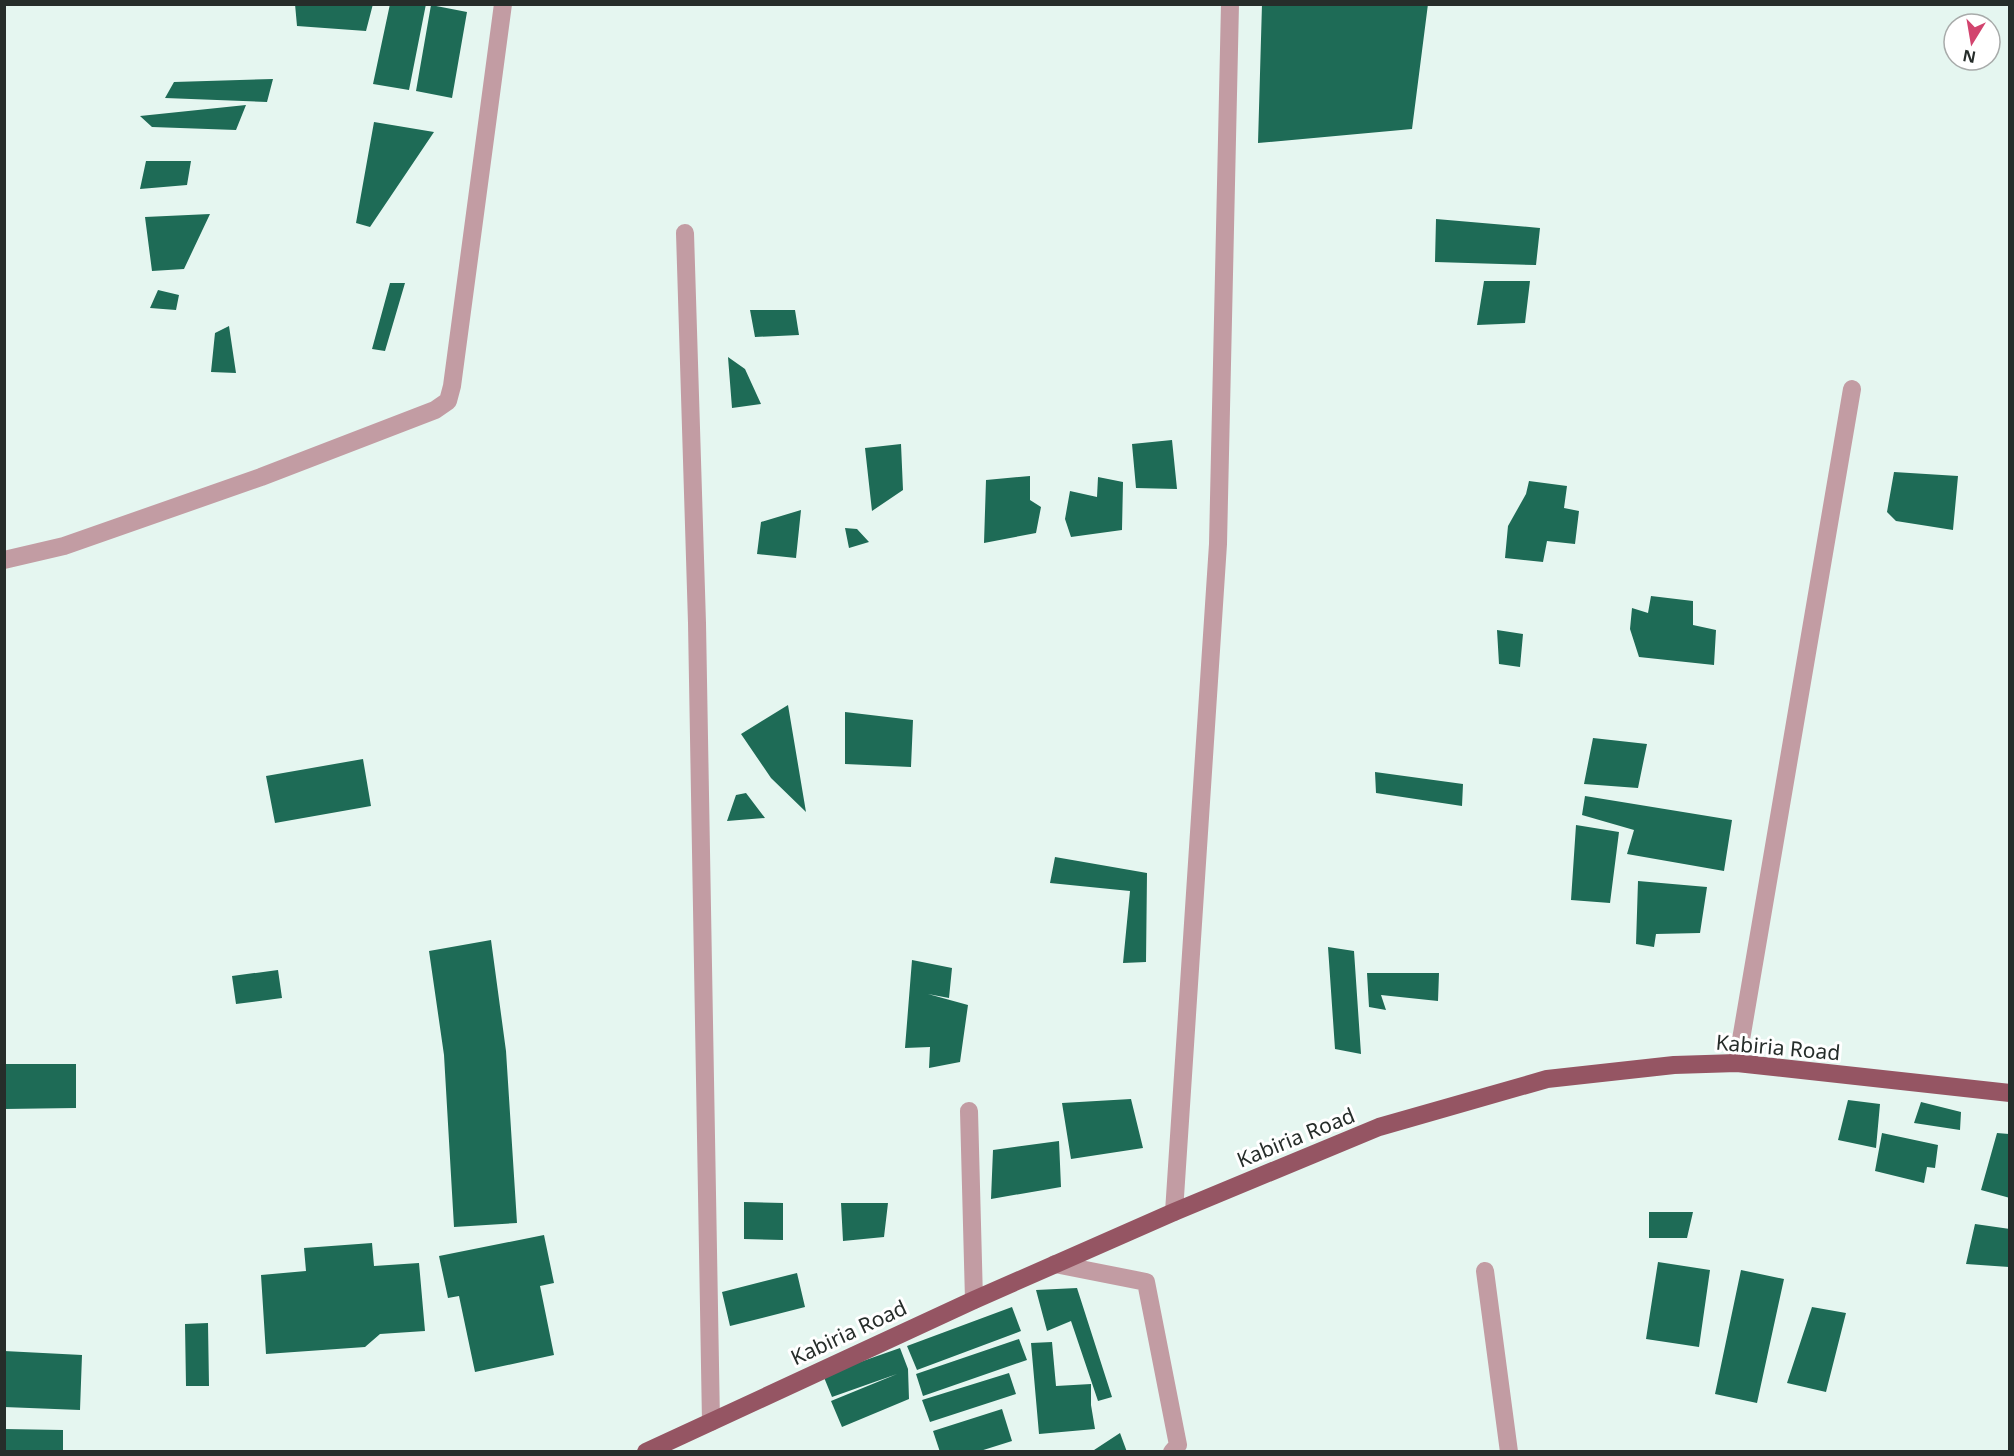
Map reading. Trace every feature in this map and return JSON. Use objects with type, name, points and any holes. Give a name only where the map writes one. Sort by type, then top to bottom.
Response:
[{"type":"main road","name":"Kabiria Road","points":[[646,1452],[1055,1264],[1379,1127],[1547,1079],[1674,1065],[1737,1063],[2010,1093]]},
{"type":"street","points":[[4,560],[64,546],[261,477],[435,410],[448,401],[452,386],[502,4]]},
{"type":"street","points":[[1174,1212],[1218,544],[1230,4]]},
{"type":"street","points":[[685,233],[697,635],[711,1422]]},
{"type":"street","points":[[1737,1063],[1852,389]]},
{"type":"street","points":[[969,1111],[974,1300]]},
{"type":"street","points":[[1055,1264],[1146,1282],[1178,1445],[1172,1452]]},
{"type":"street","points":[[1485,1271],[1509,1452]]},
{"type":"building","points":[[295,4],[373,4],[366,31],[297,26]]},
{"type":"building","points":[[390,4],[426,4],[409,90],[373,84]]},
{"type":"building","points":[[1262,4],[1428,4],[1412,129],[1258,143]]},
{"type":"building","points":[[431,5],[467,12],[452,98],[416,91]]},
{"type":"building","points":[[273,79],[267,102],[165,98],[174,82]]},
{"type":"building","points":[[246,105],[236,130],[152,127],[140,116]]},
{"type":"building","points":[[374,122],[434,132],[370,227],[356,223]]},
{"type":"building","points":[[146,161],[191,161],[187,185],[140,189]]},
{"type":"building","points":[[210,214],[184,269],[152,271],[145,217]]},
{"type":"building","points":[[1436,219],[1540,228],[1536,265],[1435,262]]},
{"type":"building","points":[[1484,281],[1530,281],[1525,323],[1477,325]]},
{"type":"building","points":[[390,283],[405,283],[385,351],[372,349]]},
{"type":"building","points":[[158,290],[179,295],[176,310],[150,308]]},
{"type":"building","points":[[750,310],[795,310],[799,335],[755,337]]},
{"type":"building","points":[[229,326],[236,373],[211,372],[215,333]]},
{"type":"building","points":[[728,357],[745,369],[761,404],[732,408]]},
{"type":"building","points":[[1172,440],[1177,489],[1136,488],[1132,444]]},
{"type":"building","points":[[901,444],[903,490],[872,511],[865,448]]},
{"type":"building","points":[[1894,472],[1958,476],[1953,530],[1896,521],[1887,512]]},
{"type":"building","points":[[1030,476],[1030,500],[1041,507],[1036,533],[984,543],[986,480]]},
{"type":"building","points":[[1098,477],[1123,482],[1122,530],[1071,537],[1065,519],[1070,491],[1097,497]]},
{"type":"building","points":[[1529,481],[1567,486],[1564,508],[1579,511],[1575,544],[1547,541],[1543,562],[1505,558],[1508,526],[1526,494]]},
{"type":"building","points":[[801,510],[796,558],[757,554],[761,522]]},
{"type":"building","points":[[845,528],[857,529],[869,542],[849,548]]},
{"type":"building","points":[[1651,596],[1693,601],[1693,625],[1716,630],[1714,665],[1639,657],[1630,629],[1632,608],[1648,613]]},
{"type":"building","points":[[1497,630],[1523,634],[1520,667],[1499,664]]},
{"type":"building","points":[[788,705],[806,812],[771,778],[741,734]]},
{"type":"building","points":[[845,712],[913,720],[911,767],[845,764]]},
{"type":"building","points":[[1593,738],[1647,744],[1638,788],[1584,784]]},
{"type":"building","points":[[363,759],[371,806],[275,823],[266,776]]},
{"type":"building","points":[[1375,772],[1463,784],[1462,806],[1376,793]]},
{"type":"building","points":[[746,793],[765,818],[727,821],[736,795]]},
{"type":"building","points":[[1585,796],[1732,820],[1724,871],[1627,854],[1634,830],[1582,815]]},
{"type":"building","points":[[1576,825],[1619,832],[1610,903],[1571,900]]},
{"type":"building","points":[[1055,857],[1147,873],[1146,962],[1123,963],[1130,891],[1050,883]]},
{"type":"building","points":[[1638,881],[1707,887],[1700,933],[1656,934],[1654,947],[1636,944]]},
{"type":"building","points":[[491,940],[506,1051],[517,1223],[454,1227],[444,1055],[429,951]]},
{"type":"building","points":[[1328,947],[1354,951],[1361,1054],[1335,1049]]},
{"type":"building","points":[[912,960],[952,968],[949,998],[928,994],[968,1005],[960,1062],[929,1068],[930,1047],[905,1048]]},
{"type":"building","points":[[278,970],[282,998],[236,1004],[232,976]]},
{"type":"building","points":[[1367,973],[1439,973],[1438,1001],[1381,995],[1386,1010],[1369,1007]]},
{"type":"building","points":[[4,1064],[76,1064],[76,1108],[4,1109]]},
{"type":"building","points":[[1131,1099],[1143,1148],[1071,1159],[1062,1103]]},
{"type":"building","points":[[1848,1100],[1880,1104],[1876,1148],[1838,1140]]},
{"type":"building","points":[[1921,1102],[1961,1112],[1960,1130],[1914,1123]]},
{"type":"building","points":[[1882,1133],[1938,1145],[1935,1168],[1927,1167],[1924,1183],[1875,1171]]},
{"type":"building","points":[[1997,1133],[2009,1134],[2010,1198],[1981,1190]]},
{"type":"building","points":[[1059,1141],[1061,1187],[991,1199],[993,1150]]},
{"type":"building","points":[[744,1202],[783,1203],[783,1240],[744,1239]]},
{"type":"building","points":[[841,1203],[888,1203],[884,1237],[843,1241]]},
{"type":"building","points":[[1649,1212],[1693,1212],[1687,1238],[1649,1238]]},
{"type":"building","points":[[1975,1224],[2010,1229],[2009,1267],[1966,1264]]},
{"type":"building","points":[[544,1235],[554,1283],[540,1286],[554,1355],[475,1372],[459,1296],[448,1298],[439,1256]]},
{"type":"building","points":[[372,1243],[374,1266],[419,1263],[425,1331],[380,1334],[365,1347],[266,1354],[261,1275],[306,1271],[304,1248]]},
{"type":"building","points":[[1658,1262],[1710,1270],[1699,1347],[1646,1339]]},
{"type":"building","points":[[1741,1270],[1784,1279],[1757,1403],[1715,1394]]},
{"type":"building","points":[[797,1273],[805,1307],[730,1326],[722,1292]]},
{"type":"building","points":[[1077,1288],[1112,1397],[1098,1401],[1071,1321],[1047,1331],[1036,1290]]},
{"type":"building","points":[[1012,1307],[1021,1331],[917,1370],[907,1346]]},
{"type":"building","points":[[1812,1307],[1846,1313],[1826,1392],[1787,1383]]},
{"type":"building","points":[[208,1323],[209,1386],[186,1386],[185,1324]]},
{"type":"building","points":[[1019,1339],[1027,1360],[923,1396],[916,1374]]},
{"type":"building","points":[[1052,1342],[1056,1386],[1091,1384],[1091,1405],[1095,1429],[1039,1434],[1031,1343]]},
{"type":"building","points":[[900,1348],[908,1369],[909,1399],[842,1427],[831,1401],[897,1374],[832,1397],[823,1375]]},
{"type":"building","points":[[4,1351],[82,1355],[80,1410],[4,1407]]},
{"type":"building","points":[[1009,1373],[1016,1394],[930,1422],[922,1400]]},
{"type":"building","points":[[1002,1409],[1012,1441],[977,1452],[940,1452],[933,1431]]},
{"type":"building","points":[[4,1429],[63,1430],[63,1452],[4,1452]]},
{"type":"building","points":[[1120,1433],[1127,1452],[1091,1452]]}]
